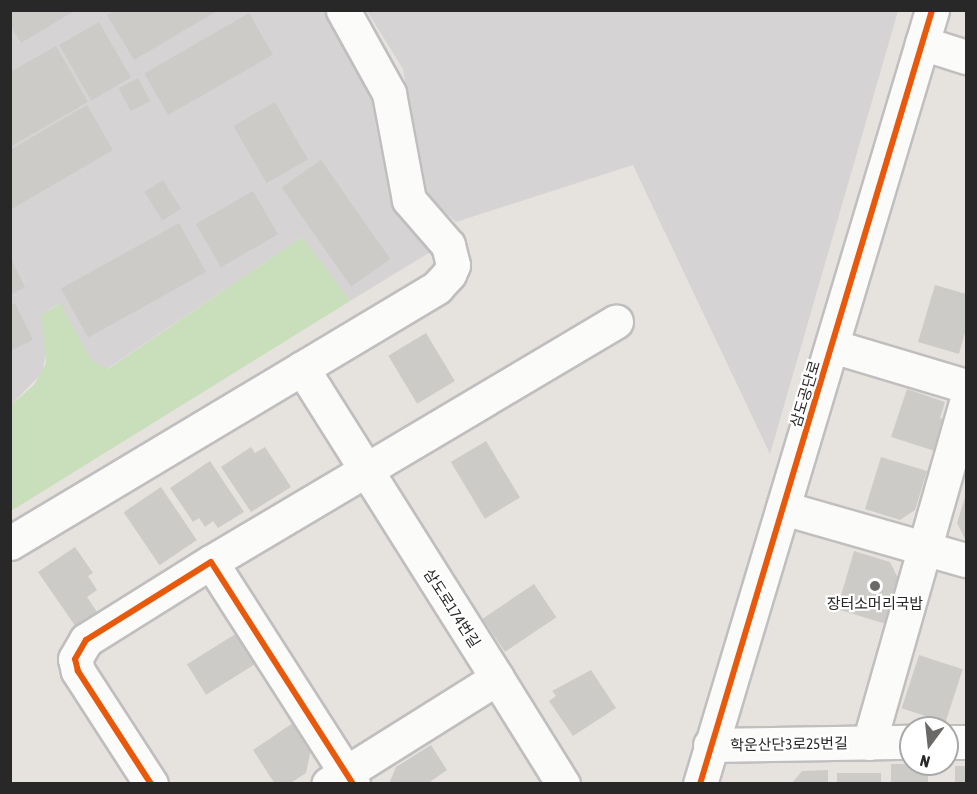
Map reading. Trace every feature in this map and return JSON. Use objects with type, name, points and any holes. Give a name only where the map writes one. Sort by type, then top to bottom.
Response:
[{"type":"street","points":[[10,543],[437,287],[448,274],[452,255],[409,200],[389,93],[344,10]]},
{"type":"street","name":"삼도공단로","points":[[699,783],[932,10]]},
{"type":"street","points":[[922,43],[966,57]]},
{"type":"street","points":[[152,783],[78,671],[75,659],[86,640],[211,562],[616,322]]},
{"type":"street","points":[[832,346],[966,386]]},
{"type":"street","name":"삼도로174번길","points":[[302,368],[364,472],[563,783]]},
{"type":"street","name":"학운산단3로25번길","points":[[869,743],[966,403]]},
{"type":"street","points":[[783,508],[966,560]]},
{"type":"street","points":[[211,562],[342,780],[497,678]]},
{"type":"street","name":"학운산단3로25번길","points":[[710,745],[899,742]]},
{"type":"shaded area","points":[[11,11],[331,11],[365,65],[437,248],[350,301],[302,237],[107,369],[91,360],[59,303],[41,315],[47,347],[42,373],[11,405]]},
{"type":"shaded area","points":[[367,11],[898,11],[770,454],[633,165],[456,222],[424,193],[403,69]]},
{"type":"green space","points":[[302,237],[350,301],[11,511],[11,405],[34,385],[46,363],[41,315],[60,303],[91,360],[108,369]]},
{"type":"building","points":[[10,10],[76,10],[21,43],[10,25]]},
{"type":"building","points":[[115,10],[219,10],[134,60],[107,15]]},
{"type":"building","points":[[249,13],[273,55],[168,115],[144,74]]},
{"type":"building","points":[[99,22],[131,77],[91,100],[59,45]]},
{"type":"building","points":[[56,46],[88,102],[10,147],[10,72]]},
{"type":"building","points":[[138,78],[150,101],[131,111],[119,88]]},
{"type":"building","points":[[275,102],[308,159],[266,183],[233,126]]},
{"type":"building","points":[[87,105],[113,150],[12,209],[10,150]]},
{"type":"building","points":[[321,160],[390,259],[351,287],[282,188]]},
{"type":"building","points":[[163,180],[181,209],[162,220],[144,192]]},
{"type":"building","points":[[253,191],[278,234],[221,267],[196,224]]},
{"type":"building","points":[[179,223],[206,272],[88,337],[61,288]]},
{"type":"building","points":[[10,257],[25,287],[10,295]]},
{"type":"building","points":[[935,285],[966,294],[966,329],[959,354],[918,342]]},
{"type":"building","points":[[15,303],[33,340],[10,351],[10,306]]},
{"type":"building","points":[[426,333],[455,381],[417,404],[388,356]]},
{"type":"building","points":[[907,389],[945,402],[940,418],[948,421],[938,452],[891,437]]},
{"type":"building","points":[[486,441],[520,498],[485,519],[451,462]]},
{"type":"building","points":[[251,447],[255,453],[265,447],[291,487],[251,512],[221,467]]},
{"type":"building","points":[[881,457],[927,471],[915,510],[900,520],[865,509]]},
{"type":"building","points":[[210,461],[244,512],[218,528],[213,521],[205,527],[199,518],[193,522],[170,488]]},
{"type":"building","points":[[161,487],[197,540],[159,565],[124,512]]},
{"type":"building","points":[[966,494],[966,541],[957,523]]},
{"type":"building","points":[[75,547],[93,573],[88,576],[97,590],[87,597],[97,612],[76,627],[38,572]]},
{"type":"building","points":[[854,551],[890,562],[899,580],[886,624],[837,609]]},
{"type":"building","points":[[534,584],[556,617],[505,652],[483,619]]},
{"type":"building","points":[[237,633],[256,664],[206,695],[187,664]]},
{"type":"building","points":[[919,655],[963,669],[948,716],[926,716],[902,708]]},
{"type":"building","points":[[591,670],[616,708],[573,736],[549,701],[556,696],[552,691]]},
{"type":"building","points":[[293,723],[311,749],[306,773],[289,784],[275,784],[253,750]]},
{"type":"building","points":[[431,745],[447,770],[427,784],[389,784],[396,767]]},
{"type":"building","points":[[891,764],[899,764],[899,776],[928,776],[928,784],[891,784]]},
{"type":"building","points":[[959,766],[966,766],[966,784],[955,784],[955,776],[959,776]]},
{"type":"building","points":[[828,770],[828,784],[791,784],[802,771]]},
{"type":"building","points":[[837,773],[881,773],[881,784],[837,784]]},
{"type":"cycle path","points":[[700,784],[932,10]]},
{"type":"cycle path","points":[[151,784],[78,671],[75,659],[86,640],[211,562],[353,784]]},
{"type":"place","name":"장터소머리국밥","points":[[875,586]]}]
